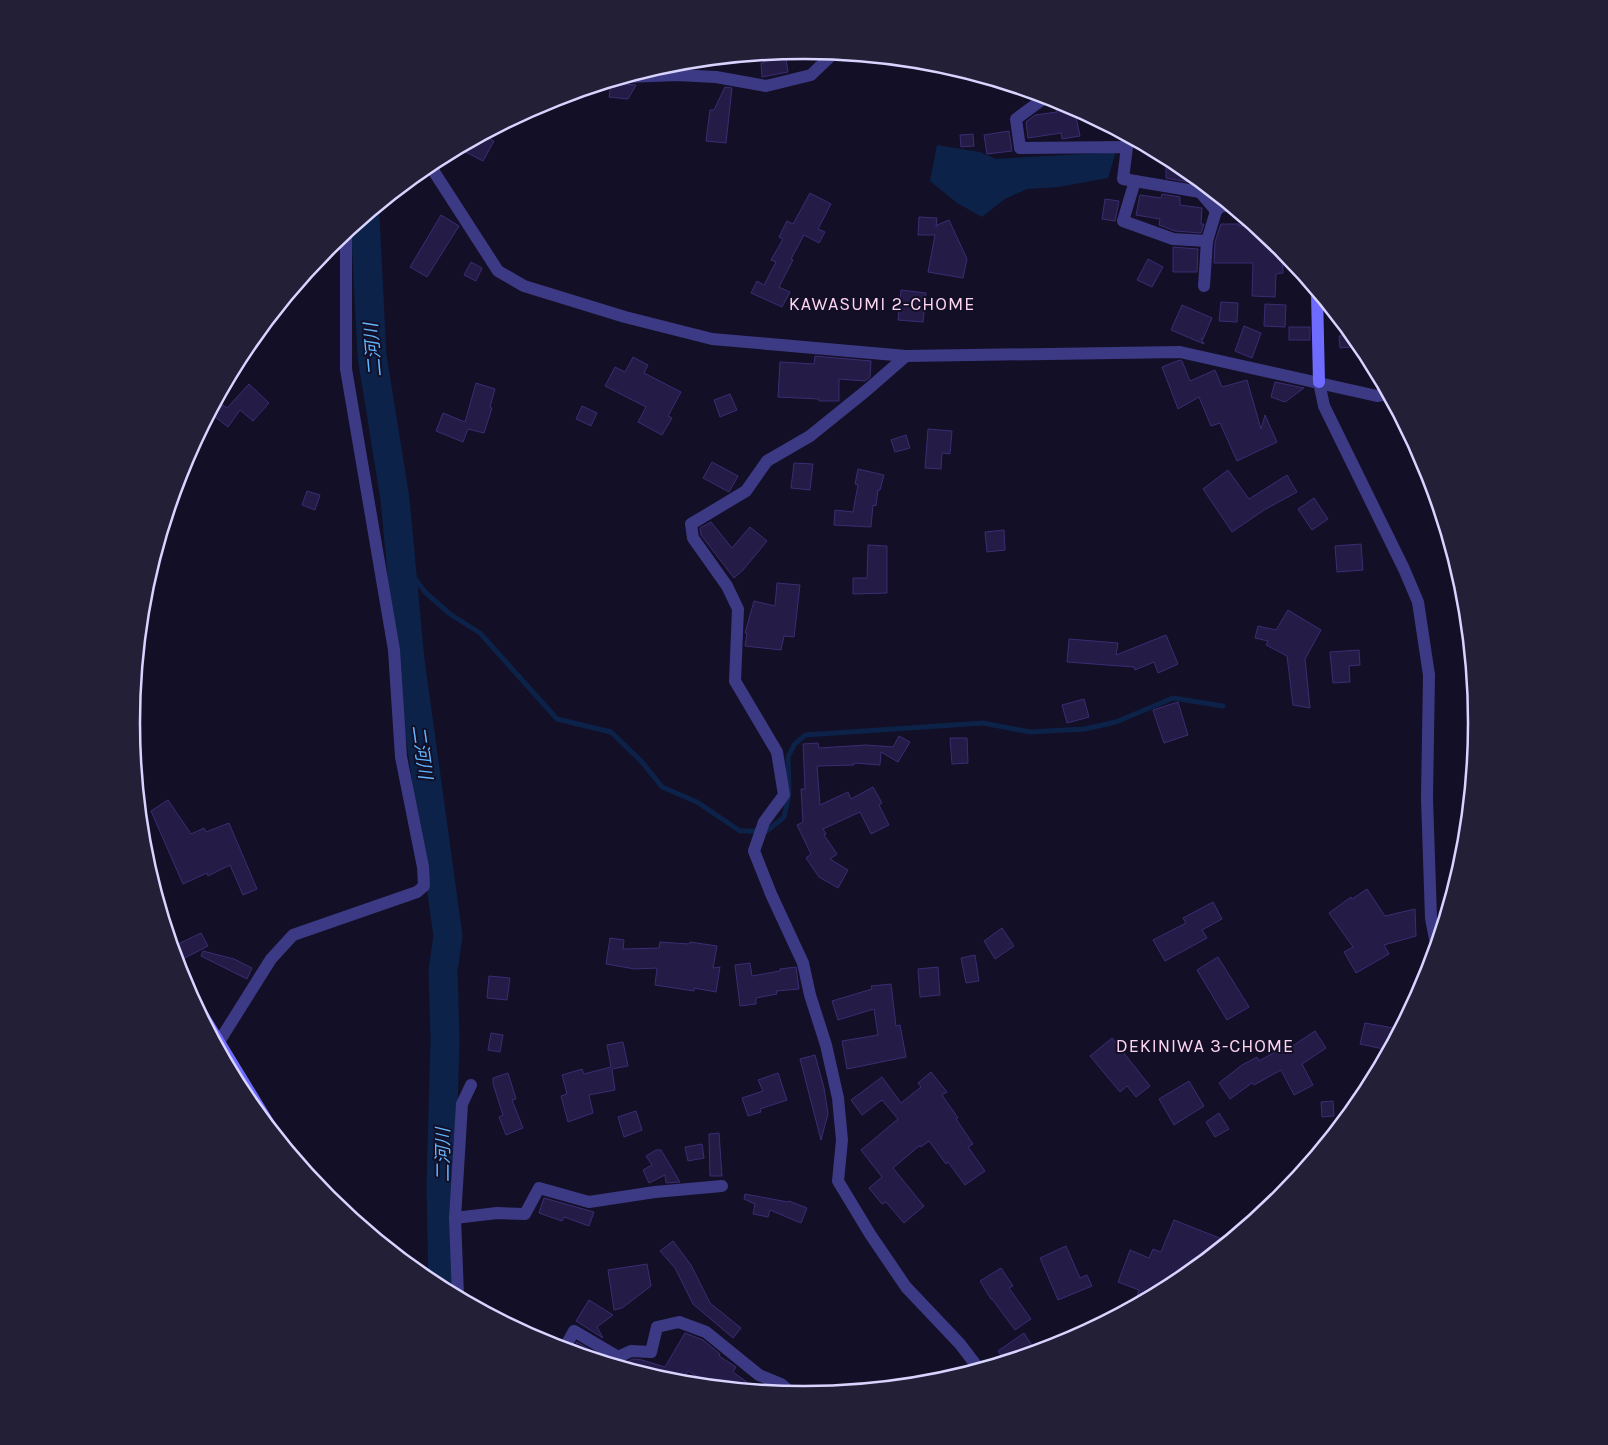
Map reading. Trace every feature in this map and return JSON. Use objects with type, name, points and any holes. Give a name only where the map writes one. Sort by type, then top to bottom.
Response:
[{"type":"street","points":[[657,76],[716,77],[766,86],[812,75],[827,60]]},
{"type":"street","points":[[1039,102],[1016,119],[1020,148],[1127,146],[1123,179],[1200,192],[1216,211]]},
{"type":"street","points":[[435,171],[498,271],[524,286],[625,317],[712,339],[906,356],[1180,352],[1377,396],[1381,395]]},
{"type":"street","points":[[1135,181],[1123,221],[1173,239],[1207,241]]},
{"type":"street","points":[[1204,286],[1207,241],[1216,211],[1221,206]]},
{"type":"street","points":[[221,1039],[271,959],[292,935],[417,892],[424,886],[423,867],[401,757],[394,650],[346,369],[346,242]]},
{"type":"street","points":[[1317,302],[1319,382],[1324,406],[1388,535],[1418,602],[1429,675],[1427,798],[1431,918],[1434,933]]},
{"type":"street","points":[[906,356],[868,390],[810,436],[767,460],[746,491],[692,524],[693,538],[727,586],[738,609],[735,680],[777,752],[784,795],[764,822],[754,851],[771,894],[803,963],[810,995],[826,1045],[838,1098],[842,1140],[838,1181],[870,1234],[906,1287],[960,1344],[976,1364]]},
{"type":"street","points":[[458,1288],[455,1218],[462,1104],[471,1086]]},
{"type":"street","points":[[455,1218],[497,1213],[526,1214],[539,1188],[588,1202],[655,1192],[722,1186]]},
{"type":"street","points":[[568,1342],[574,1331],[618,1357],[631,1351],[651,1352],[657,1327],[679,1322],[706,1332],[759,1375],[783,1386]]},
{"type":"water","points":[[937,145],[980,152],[996,159],[1116,152],[1108,178],[1059,187],[1027,189],[1005,199],[982,217],[957,203],[930,181]]},
{"type":"building","points":[[786,59],[788,72],[762,77],[761,63],[764,63],[764,60]]},
{"type":"building","points":[[624,84],[636,85],[628,99],[609,97],[610,88]]},
{"type":"building","points":[[725,87],[732,88],[726,143],[706,141],[710,110],[714,110]]},
{"type":"building","points":[[1055,108],[1076,117],[1080,136],[1062,139],[1061,133],[1028,138],[1026,122],[1035,115],[1057,112]]},
{"type":"building","points":[[1009,131],[1012,151],[987,154],[984,135]]},
{"type":"building","points":[[973,134],[974,146],[961,147],[960,135]]},
{"type":"building","points":[[489,138],[494,141],[483,161],[466,152]]},
{"type":"building","points":[[1166,167],[1188,182],[1187,182],[1166,178]]},
{"type":"building","points":[[810,193],[831,204],[818,229],[825,232],[819,243],[804,235],[779,287],[790,292],[782,307],[751,293],[757,281],[764,285],[776,262],[771,260],[783,239],[779,237],[787,221],[793,224]]},
{"type":"building","points":[[1162,194],[1180,197],[1180,205],[1202,208],[1201,224],[1204,224],[1201,233],[1175,231],[1159,225],[1160,219],[1136,215],[1140,195],[1161,198]]},
{"type":"building","points":[[1105,199],[1119,201],[1115,221],[1102,219]]},
{"type":"building","points":[[441,215],[459,226],[427,277],[410,267]]},
{"type":"building","points":[[919,217],[937,218],[936,227],[949,220],[967,259],[963,278],[928,272],[935,235],[918,235]]},
{"type":"building","points":[[1221,224],[1244,225],[1283,263],[1283,273],[1276,274],[1275,297],[1252,296],[1253,263],[1214,263],[1215,242]]},
{"type":"building","points":[[1173,247],[1198,249],[1197,272],[1173,272]]},
{"type":"building","points":[[1148,259],[1163,267],[1152,287],[1137,280]]},
{"type":"building","points":[[471,262],[482,268],[476,281],[464,275]]},
{"type":"building","points":[[901,290],[926,293],[923,322],[898,320]]},
{"type":"building","points":[[1221,302],[1238,303],[1237,322],[1219,321]]},
{"type":"building","points":[[1265,304],[1286,305],[1285,327],[1264,326]]},
{"type":"building","points":[[1182,305],[1212,318],[1203,339],[1201,338],[1204,344],[1171,330]]},
{"type":"building","points":[[1244,326],[1261,333],[1252,358],[1235,351]]},
{"type":"building","points":[[1289,327],[1310,327],[1310,340],[1289,340]]},
{"type":"building","points":[[1339,336],[1343,336],[1351,347],[1340,348]]},
{"type":"building","points":[[815,356],[871,361],[870,377],[865,381],[839,379],[839,401],[778,397],[780,362],[814,364]]},
{"type":"building","points":[[633,357],[648,365],[644,373],[681,392],[668,416],[672,418],[662,435],[638,422],[646,407],[605,386],[615,367],[625,372]]},
{"type":"building","points":[[1180,360],[1190,381],[1215,370],[1222,387],[1247,380],[1261,429],[1265,415],[1277,442],[1237,461],[1220,423],[1211,426],[1199,397],[1178,409],[1162,367]]},
{"type":"building","points":[[1275,382],[1304,388],[1285,402],[1271,397]]},
{"type":"building","points":[[476,383],[495,389],[490,407],[492,408],[484,433],[468,429],[463,442],[436,431],[443,413],[465,422]]},
{"type":"building","points":[[249,384],[269,403],[253,421],[240,410],[228,427],[215,417],[223,405],[227,408]]},
{"type":"building","points":[[730,394],[737,410],[720,417],[714,400]]},
{"type":"building","points":[[582,406],[597,413],[591,426],[576,419]]},
{"type":"building","points":[[928,429],[952,431],[950,454],[942,453],[941,469],[925,468]]},
{"type":"building","points":[[906,435],[910,448],[895,452],[891,440]]},
{"type":"building","points":[[712,462],[738,476],[729,492],[703,478]]},
{"type":"building","points":[[794,463],[813,464],[810,490],[791,488]]},
{"type":"building","points":[[858,469],[884,475],[880,490],[878,490],[876,506],[873,505],[871,527],[834,525],[835,510],[853,512],[858,485],[855,484]]},
{"type":"building","points":[[1228,470],[1249,499],[1287,475],[1297,492],[1264,510],[1232,532],[1203,489]]},
{"type":"building","points":[[307,491],[320,495],[315,510],[302,505]]},
{"type":"building","points":[[1314,498],[1328,519],[1312,530],[1298,509]]},
{"type":"building","points":[[711,522],[732,548],[750,527],[767,541],[734,578],[701,535],[700,528]]},
{"type":"building","points":[[1004,530],[1005,550],[987,552],[985,532]]},
{"type":"building","points":[[1361,544],[1363,570],[1337,572],[1335,546]]},
{"type":"building","points":[[868,545],[887,546],[887,593],[853,594],[853,578],[867,578]]},
{"type":"building","points":[[777,583],[800,585],[794,637],[784,636],[781,650],[745,646],[747,633],[745,633],[754,601],[775,606]]},
{"type":"building","points":[[1288,610],[1321,630],[1305,659],[1310,708],[1293,705],[1287,656],[1266,645],[1268,641],[1255,638],[1258,626],[1276,630]]},
{"type":"building","points":[[1166,635],[1178,664],[1158,673],[1154,662],[1135,670],[1134,667],[1067,662],[1069,639],[1118,643],[1116,655]]},
{"type":"building","points":[[1359,650],[1360,665],[1349,666],[1350,682],[1333,683],[1330,652]]},
{"type":"building","points":[[1084,699],[1089,717],[1067,723],[1062,705]]},
{"type":"building","points":[[1178,702],[1188,735],[1164,743],[1153,710]]},
{"type":"building","points":[[899,736],[910,742],[898,762],[881,752],[880,765],[854,763],[854,765],[817,766],[820,805],[848,792],[851,799],[873,787],[882,803],[879,805],[889,825],[871,834],[860,812],[823,829],[826,834],[824,835],[837,854],[830,859],[848,870],[838,888],[819,877],[806,858],[811,854],[797,825],[803,822],[801,789],[805,789],[803,744],[818,743],[819,748],[866,745],[893,747]]},
{"type":"building","points":[[950,738],[967,738],[968,763],[952,764]]},
{"type":"building","points":[[168,800],[191,834],[204,828],[206,832],[229,823],[257,889],[243,895],[230,865],[208,876],[207,873],[183,884],[151,811]]},
{"type":"building","points":[[1367,889],[1385,916],[1415,909],[1416,936],[1384,945],[1389,954],[1356,973],[1344,952],[1353,947],[1329,913],[1351,897],[1352,899]]},
{"type":"building","points":[[1213,902],[1222,919],[1202,930],[1207,938],[1165,961],[1153,940],[1186,923],[1183,918]]},
{"type":"building","points":[[1002,928],[1014,946],[995,959],[984,941]]},
{"type":"building","points":[[201,933],[208,946],[184,959],[178,944]]},
{"type":"building","points":[[610,938],[624,940],[623,949],[659,948],[660,942],[689,944],[690,942],[717,946],[713,968],[720,967],[716,992],[694,988],[694,991],[655,985],[657,968],[635,969],[606,964]]},
{"type":"building","points":[[203,951],[234,959],[252,968],[247,979],[201,956]]},
{"type":"building","points":[[975,955],[979,981],[966,983],[961,958]]},
{"type":"building","points":[[1218,957],[1249,1007],[1227,1020],[1197,970]]},
{"type":"building","points":[[750,963],[752,976],[796,967],[799,989],[776,991],[777,994],[756,998],[756,1004],[740,1006],[735,965]]},
{"type":"building","points":[[938,967],[940,995],[920,997],[918,969]]},
{"type":"building","points":[[489,976],[510,978],[507,1000],[487,998]]},
{"type":"building","points":[[891,984],[896,1026],[900,1025],[906,1057],[847,1069],[842,1041],[878,1035],[874,1009],[838,1020],[832,1001],[872,989],[871,986]]},
{"type":"building","points":[[1365,1023],[1393,1028],[1382,1049],[1360,1044]]},
{"type":"building","points":[[1315,1031],[1326,1048],[1302,1064],[1313,1085],[1294,1095],[1281,1070],[1254,1085],[1252,1083],[1230,1099],[1219,1083],[1242,1065],[1257,1057],[1259,1061],[1289,1044],[1291,1047]]},
{"type":"building","points":[[491,1033],[503,1035],[500,1052],[488,1050]]},
{"type":"building","points":[[1112,1038],[1150,1086],[1136,1097],[1127,1086],[1120,1092],[1090,1056]]},
{"type":"building","points":[[623,1042],[628,1066],[612,1069],[615,1090],[589,1095],[593,1113],[568,1122],[561,1096],[567,1094],[562,1075],[582,1069],[584,1074],[611,1067],[607,1045]]},
{"type":"building","points":[[815,1055],[824,1088],[828,1114],[821,1140],[800,1059]]},
{"type":"building","points":[[931,1072],[947,1092],[942,1095],[973,1144],[968,1147],[985,1171],[965,1185],[929,1141],[921,1147],[919,1146],[893,1168],[924,1206],[904,1223],[886,1202],[882,1204],[869,1188],[882,1177],[861,1150],[898,1119],[882,1100],[862,1115],[851,1100],[882,1077],[901,1103],[921,1087],[918,1083]]},
{"type":"building","points":[[508,1073],[516,1099],[512,1100],[523,1128],[506,1135],[499,1117],[503,1115],[493,1084],[493,1078]]},
{"type":"building","points":[[778,1073],[787,1100],[760,1109],[761,1112],[748,1116],[742,1098],[763,1091],[758,1080]]},
{"type":"building","points":[[1189,1081],[1204,1106],[1174,1125],[1159,1099]]},
{"type":"building","points":[[1333,1101],[1334,1116],[1322,1117],[1321,1102]]},
{"type":"building","points":[[636,1111],[642,1130],[624,1137],[618,1117]]},
{"type":"building","points":[[1219,1113],[1229,1129],[1215,1137],[1206,1122]]},
{"type":"building","points":[[719,1133],[722,1176],[710,1176],[709,1134]]},
{"type":"building","points":[[702,1144],[704,1158],[688,1161],[685,1147]]},
{"type":"building","points":[[656,1150],[661,1150],[680,1182],[666,1183],[665,1175],[649,1183],[643,1170],[652,1165],[646,1156]]},
{"type":"building","points":[[745,1194],[789,1201],[807,1208],[801,1223],[770,1210],[768,1217],[753,1214],[755,1204],[744,1199]]},
{"type":"building","points":[[544,1198],[594,1212],[589,1226],[564,1217],[562,1221],[539,1213]]},
{"type":"building","points":[[1174,1220],[1221,1239],[1173,1274],[1137,1296],[1139,1290],[1118,1282],[1130,1250],[1149,1258],[1153,1249],[1161,1252]]},
{"type":"building","points":[[673,1241],[691,1265],[710,1303],[741,1328],[733,1338],[693,1304],[675,1268],[660,1251]]},
{"type":"building","points":[[1066,1246],[1080,1278],[1087,1275],[1092,1286],[1058,1300],[1040,1258]]},
{"type":"building","points":[[647,1264],[651,1286],[622,1308],[614,1310],[608,1270]]},
{"type":"building","points":[[1001,1268],[1013,1286],[1009,1288],[1031,1319],[1015,1330],[991,1299],[980,1281]]},
{"type":"building","points":[[589,1300],[613,1315],[597,1327],[603,1338],[576,1321]]},
{"type":"building","points":[[685,1333],[703,1340],[720,1354],[719,1356],[736,1367],[733,1372],[749,1384],[717,1381],[700,1378],[688,1371],[685,1375],[627,1362],[633,1359],[642,1360],[665,1367]]},
{"type":"building","points":[[1024,1333],[1032,1346],[1001,1356],[998,1351]]},
{"type":"building","points":[[577,1342],[594,1352],[591,1351],[575,1345]]},
{"type":"waterway","name":"二河川","points":[[365,224],[372,356],[395,499],[410,660],[448,936],[443,970],[445,1039],[441,1186],[443,1279]]},
{"type":"waterway","points":[[401,560],[425,592],[450,614],[480,633],[557,719],[611,732],[642,762],[662,787],[697,802],[740,831],[767,831],[784,817],[789,794],[788,757],[794,745],[805,735],[983,723],[1030,732],[1084,729],[1116,722],[1173,698],[1223,706]]},
{"type":"district","name":"KAWASUMI 2-CHOME","points":[[882,304]]},
{"type":"district","name":"DEKINIWA 3-CHOME","points":[[1205,1046]]}]
